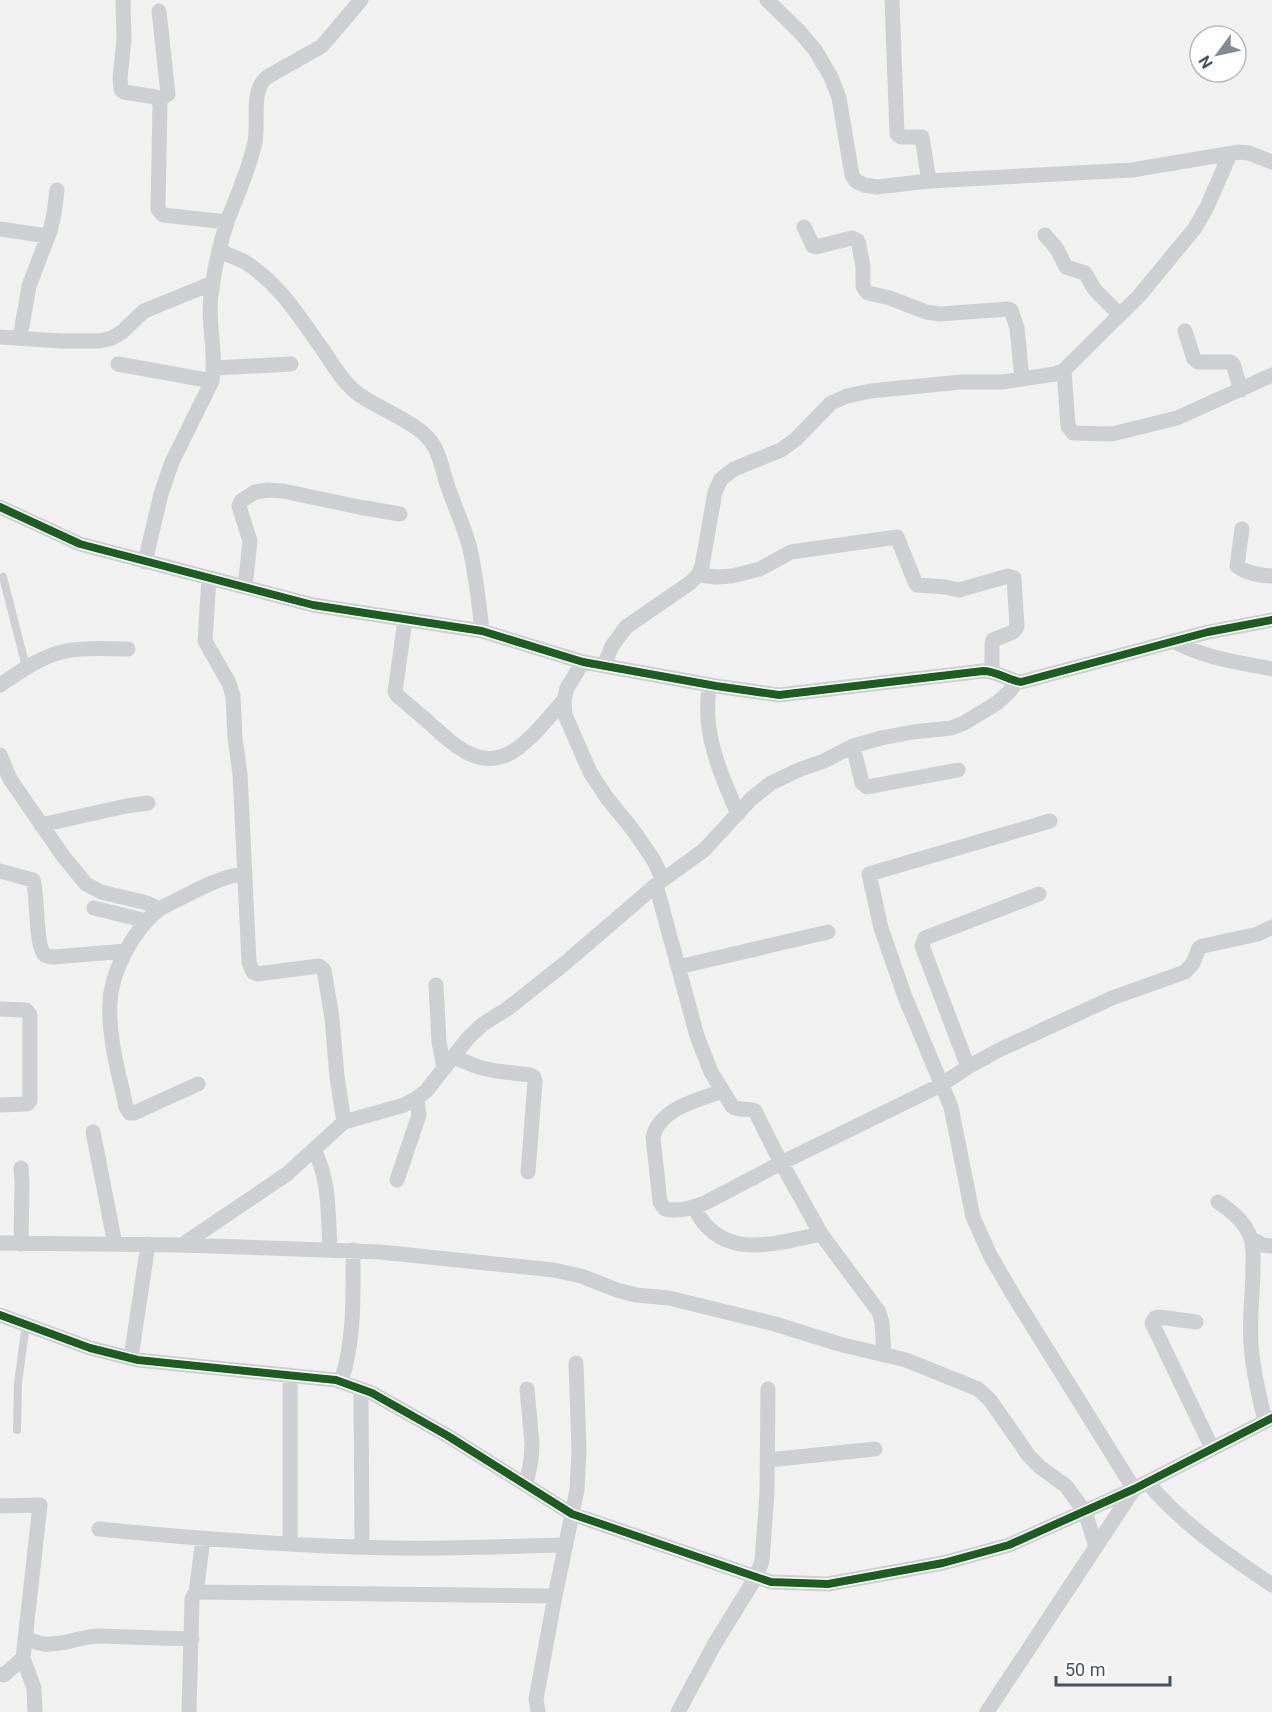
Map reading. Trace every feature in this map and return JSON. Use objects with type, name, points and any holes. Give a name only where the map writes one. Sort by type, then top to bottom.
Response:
[{"type":"street","points":[[123,0],[124,39],[121,90],[153,96],[159,100]]},
{"type":"street","points":[[146,562],[161,494],[172,462],[204,401],[213,375],[211,295],[227,222],[253,149],[257,131],[258,89],[261,82],[322,46],[361,0]]},
{"type":"street","points":[[767,0],[815,50],[831,77],[839,98],[852,175],[856,181],[864,185],[877,187],[928,181],[1132,170],[1239,152],[1249,153],[1272,162]]},
{"type":"street","points":[[892,0],[897,134],[901,137],[922,137],[928,181]]},
{"type":"street","points":[[159,11],[168,94],[159,100]]},
{"type":"street","points":[[159,100],[160,214],[227,222]]},
{"type":"street","points":[[604,666],[612,646],[626,627],[690,583],[698,575],[702,566],[715,492],[722,479],[734,469],[781,450],[796,439],[831,403],[847,396],[871,391],[961,382],[1002,382],[1055,374],[1064,370],[1139,296],[1195,228],[1207,207],[1230,154]]},
{"type":"street","points":[[20,338],[29,286],[54,214],[57,190]]},
{"type":"street","points":[[804,227],[816,248],[852,238],[858,241],[863,266],[863,286],[868,293],[890,298],[926,312],[940,314],[1011,310],[1017,328],[1022,379]]},
{"type":"street","points":[[0,229],[47,236]]},
{"type":"street","points":[[1045,235],[1057,249],[1066,267],[1085,273],[1095,290],[1120,315]]},
{"type":"street","points":[[220,251],[244,262],[272,284],[293,307],[339,374],[354,391],[423,432],[432,442],[439,456],[468,544],[477,588],[482,631]]},
{"type":"street","points":[[0,337],[71,341],[99,341],[112,338],[153,306],[213,283]]},
{"type":"street","points":[[1185,331],[1194,359],[1198,362],[1233,364],[1241,390]]},
{"type":"street","points":[[118,364],[213,375],[291,364]]},
{"type":"street","points":[[1064,370],[1068,426],[1073,433],[1112,434],[1177,418],[1272,375]]},
{"type":"street","points":[[245,587],[250,541],[239,506],[241,501],[255,492],[283,491],[400,514]]},
{"type":"street","points":[[0,507],[80,544],[313,605],[482,631],[583,662],[779,695],[983,671],[992,671],[1012,681],[1021,682],[1208,632],[1272,620]]},
{"type":"street","points":[[1242,529],[1237,566],[1251,573],[1272,576]]},
{"type":"street","points":[[698,575],[716,577],[749,572],[760,569],[791,552],[895,536],[899,539],[917,585],[959,590],[1008,576],[1014,578],[1017,627],[1013,632],[993,640],[992,671]]},
{"type":"street","points":[[209,578],[204,635],[209,649],[229,683],[233,696],[240,774],[249,962],[257,974],[319,966],[324,970],[344,1122]]},
{"type":"street","points":[[405,620],[395,692],[400,699],[454,745],[476,757],[499,757],[513,752],[564,700]]},
{"type":"street","points":[[1173,641],[1204,655],[1272,669]]},
{"type":"street","points":[[0,685],[43,658],[68,650],[128,649]]},
{"type":"street","points":[[583,662],[567,688],[564,700],[565,715],[590,772],[653,860],[678,967],[702,1051],[711,1072],[735,1109],[755,1111],[820,1234],[879,1312],[884,1355]]},
{"type":"street","points":[[182,1245],[288,1174],[344,1122],[404,1105],[426,1091],[483,1024],[507,1009],[660,883],[704,850],[752,798],[771,783],[853,746],[913,732],[951,728],[964,723],[997,703],[1017,681]]},
{"type":"street","points":[[709,685],[708,719],[713,748],[738,814]]},
{"type":"street","points":[[853,746],[862,783],[867,787],[958,770]]},
{"type":"street","points":[[0,755],[10,779],[63,856],[86,884],[101,892],[147,903],[159,909]]},
{"type":"street","points":[[41,825],[148,803]]},
{"type":"street","points":[[1050,821],[869,874],[881,928],[905,997],[951,1107],[973,1217],[990,1254],[1021,1308],[1141,1486],[1206,1538],[1272,1586]]},
{"type":"street","points":[[0,871],[33,880],[41,949],[47,956],[126,951]]},
{"type":"street","points":[[198,1084],[130,1113],[126,1107],[110,1034],[110,1001],[116,971],[126,951],[147,921],[159,909],[213,881],[245,873]]},
{"type":"street","points":[[968,1067],[922,942],[925,938],[1039,894]]},
{"type":"street","points":[[94,908],[147,921]]},
{"type":"street","points":[[723,1091],[670,1113],[660,1121],[656,1128],[653,1137],[662,1207],[671,1211],[705,1203],[941,1085],[999,1050],[1112,998],[1185,972],[1193,963],[1199,948],[1203,946],[1258,934],[1272,927]]},
{"type":"street","points":[[678,967],[828,932]]},
{"type":"street","points":[[436,985],[439,1042],[449,1062]]},
{"type":"street","points":[[0,1009],[26,1010],[30,1015],[30,1101],[27,1104],[0,1105]]},
{"type":"street","points":[[449,1062],[534,1077],[528,1172]]},
{"type":"street","points":[[397,1180],[419,1115],[417,1098]]},
{"type":"street","points":[[93,1132],[115,1244]]},
{"type":"street","points":[[314,1149],[325,1179],[330,1250]]},
{"type":"street","points":[[21,1168],[21,1244]]},
{"type":"street","points":[[0,1315],[90,1348],[131,1359],[341,1382],[372,1393],[572,1514],[771,1582],[828,1584],[943,1563],[1009,1545],[1141,1486],[1269,1420],[1255,1377],[1251,1345],[1252,1239],[1244,1225],[1228,1208],[1218,1202]]},
{"type":"street","points":[[694,1207],[700,1221],[711,1231],[742,1245],[780,1243],[820,1234]]},
{"type":"street","points":[[1252,1239],[1263,1245],[1272,1246]]},
{"type":"street","points":[[0,1243],[148,1244],[353,1250],[554,1270],[581,1276],[617,1290],[690,1303],[906,1360],[978,1389],[985,1394],[1029,1456],[1066,1486],[1085,1512],[1096,1547]]},
{"type":"street","points":[[131,1359],[148,1244]]},
{"type":"street","points":[[341,1382],[350,1350],[353,1318],[353,1250]]},
{"type":"street","points":[[1196,1322],[1159,1317],[1155,1318],[1152,1323],[1212,1448]]},
{"type":"street","points":[[538,1712],[536,1699],[577,1490],[576,1363]]},
{"type":"street","points":[[290,1376],[290,1544]]},
{"type":"street","points":[[361,1389],[362,1547]]},
{"type":"street","points":[[526,1485],[532,1444],[527,1389]]},
{"type":"street","points":[[678,1712],[714,1645],[756,1577],[762,1561],[768,1460],[768,1389]]},
{"type":"street","points":[[768,1460],[875,1449]]},
{"type":"street","points":[[987,1712],[1096,1547],[1141,1486]]},
{"type":"street","points":[[0,1506],[40,1505],[23,1658],[34,1688],[35,1712]]},
{"type":"street","points":[[99,1529],[202,1539],[362,1547],[566,1545]]},
{"type":"street","points":[[189,1712],[192,1599],[196,1593],[202,1539]]},
{"type":"street","points":[[196,1593],[305,1592],[555,1596]]},
{"type":"street","points":[[25,1638],[51,1644],[97,1636],[192,1639]]},
{"type":"street","points":[[0,1674],[4,1675],[23,1658]]},
{"type":"lane","points":[[3,577],[26,667]]},
{"type":"lane","points":[[17,1430],[18,1383],[26,1324]]},
{"type":"cycle path","points":[[0,507],[80,544],[313,605],[482,631],[583,662],[779,695],[983,671],[993,672],[1021,682],[1208,632],[1272,620]]},
{"type":"cycle path","points":[[0,1315],[90,1348],[138,1360],[336,1380],[372,1393],[448,1436],[572,1514],[771,1582],[828,1584],[943,1563],[1009,1545],[1134,1489],[1272,1418]]}]
